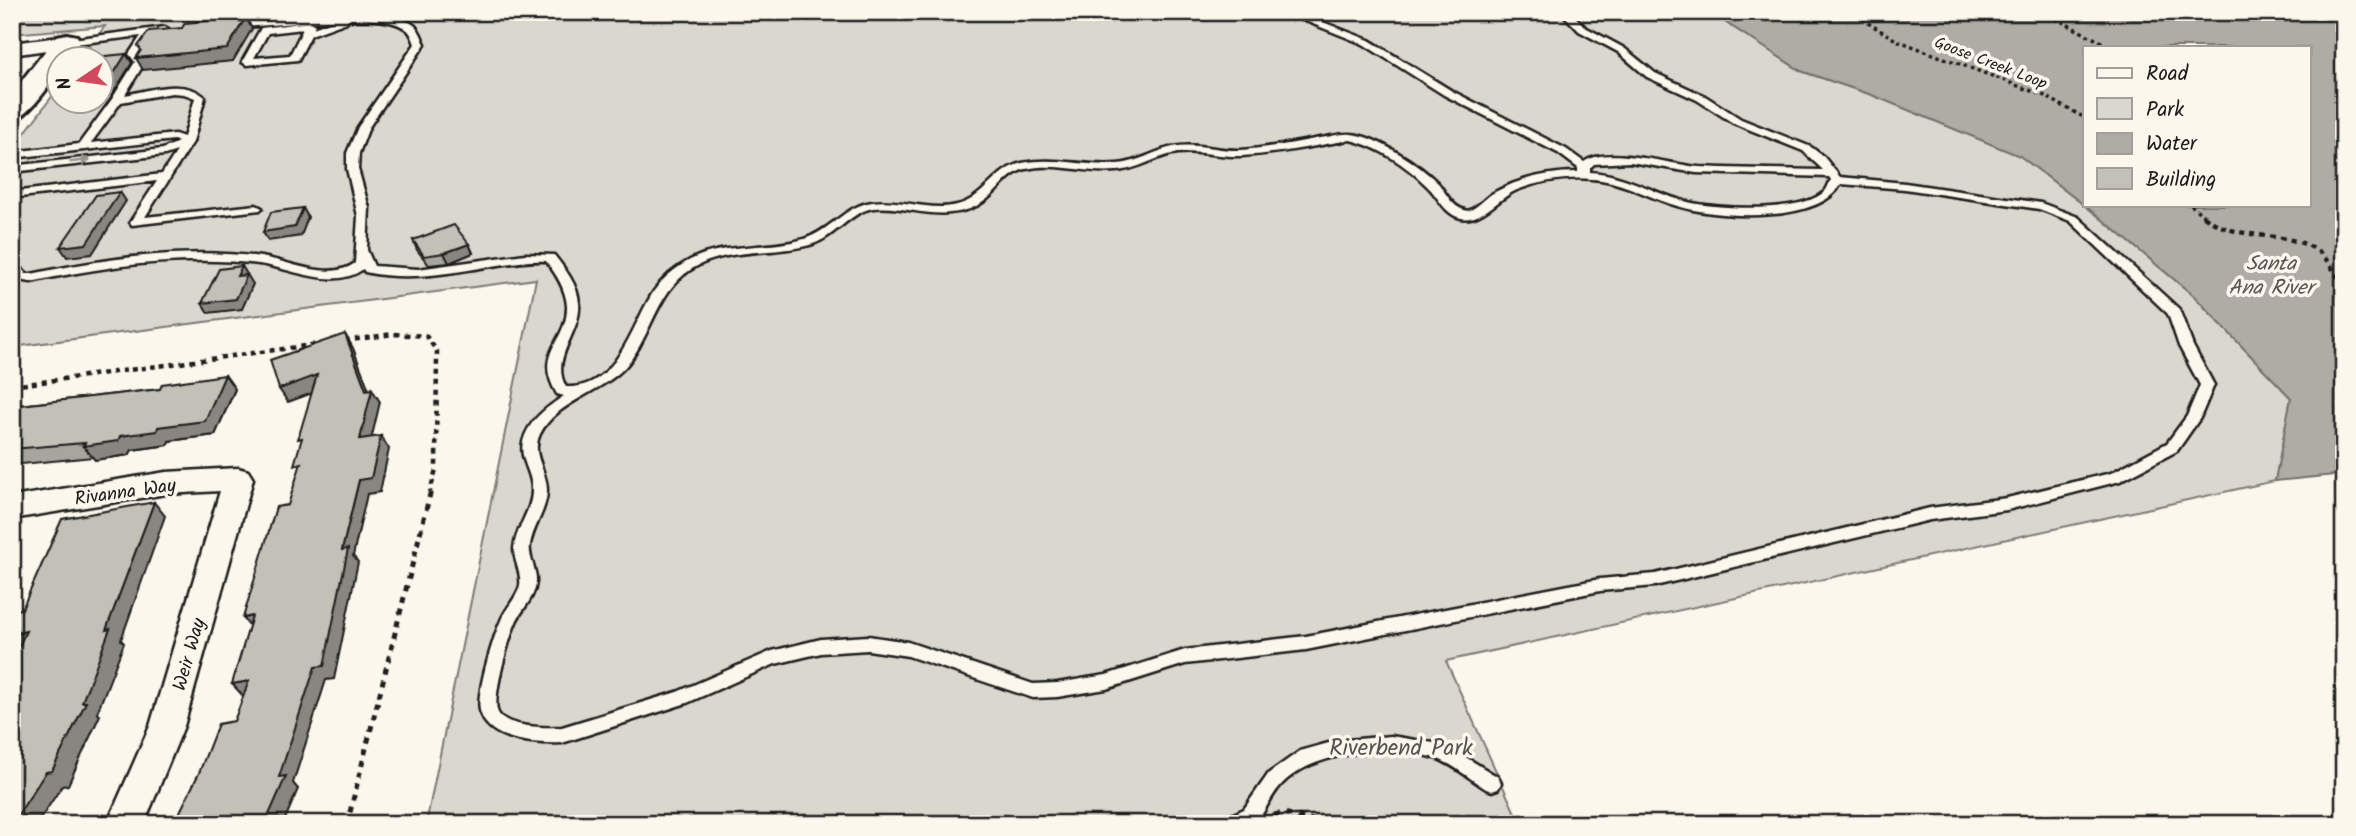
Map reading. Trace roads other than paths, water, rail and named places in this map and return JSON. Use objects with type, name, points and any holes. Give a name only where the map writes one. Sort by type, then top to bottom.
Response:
[{"type":"street","points":[[12,49],[67,42]]},
{"type":"street","points":[[12,112],[67,42]]},
{"type":"street","name":"Rivanna Way","points":[[12,508],[166,483],[237,479]]},
{"type":"street","name":"Weir Way","points":[[125,824],[167,726],[237,479]]},
{"type":"lane","points":[[366,16],[380,12]]},
{"type":"lane","points":[[1288,12],[1366,42],[1448,93],[1562,151],[1584,171]]},
{"type":"lane","points":[[1566,12],[1582,29],[1621,50],[1651,75],[1700,98],[1737,121],[1807,149],[1835,177]]},
{"type":"lane","points":[[12,264],[22,276],[31,278],[162,255],[240,257],[316,272],[342,274],[356,270],[361,264],[364,215],[353,177],[353,153],[364,124],[408,66],[420,44],[414,31],[407,25],[370,17],[332,15],[219,25]]},
{"type":"lane","points":[[307,34],[310,25],[264,30],[247,62],[294,58],[307,34],[350,17],[391,19],[412,26],[423,41],[410,67],[365,130],[355,152],[356,176],[367,212],[364,249],[369,269],[387,274],[421,274],[526,257],[550,258],[568,285],[573,312],[556,352],[557,385],[562,391],[580,392]]},
{"type":"lane","points":[[67,42],[182,29]]},
{"type":"lane","points":[[83,147],[117,100],[139,62],[134,54],[149,32]]},
{"type":"lane","points":[[117,100],[165,91],[196,93],[200,97],[199,109],[188,142],[136,222],[256,208]]},
{"type":"lane","points":[[12,155],[176,137],[188,142]]},
{"type":"lane","points":[[1584,171],[1591,161],[1630,159],[1696,170],[1835,177],[2041,206],[2074,219],[2174,312],[2181,325],[2186,346],[2207,385],[2182,435],[2172,447],[2115,477],[2007,503],[1930,514],[1655,580],[1600,585],[1306,643],[1185,657],[1082,687],[1033,691],[908,649],[868,643],[843,644],[772,658],[681,698],[562,735],[525,734],[505,728],[494,720],[488,710],[500,642],[509,619],[528,586],[528,571],[522,550],[539,499],[539,484],[529,460],[529,445],[545,417],[567,398],[593,386],[625,359],[659,293],[679,272],[695,262],[726,251],[808,242],[825,235],[851,213],[874,204],[920,209],[962,207],[976,202],[1013,168],[1057,163],[1119,168],[1178,149],[1238,153],[1363,138],[1432,183],[1454,211],[1464,215],[1475,214],[1501,193],[1526,184],[1584,171],[1633,183],[1683,205],[1727,211],[1776,209],[1810,203],[1831,193],[1835,177]]},
{"type":"lane","points":[[12,169],[165,152],[188,142]]},
{"type":"lane","points":[[12,195],[165,177]]},
{"type":"lane","points":[[1234,823],[1251,815],[1275,779],[1306,757],[1336,749],[1391,744],[1440,751],[1492,783]]},
{"type":"water","name":"Santa Ana River","points":[[1716,12],[2344,12],[2344,474],[2275,481],[2291,398],[2194,296],[2085,206],[2310,206],[2310,46],[2083,46],[2083,204],[2020,156],[1872,95],[1801,71],[1722,20]]},
{"type":"park label","name":"Riverbend Park","points":[[1401,747]]}]
